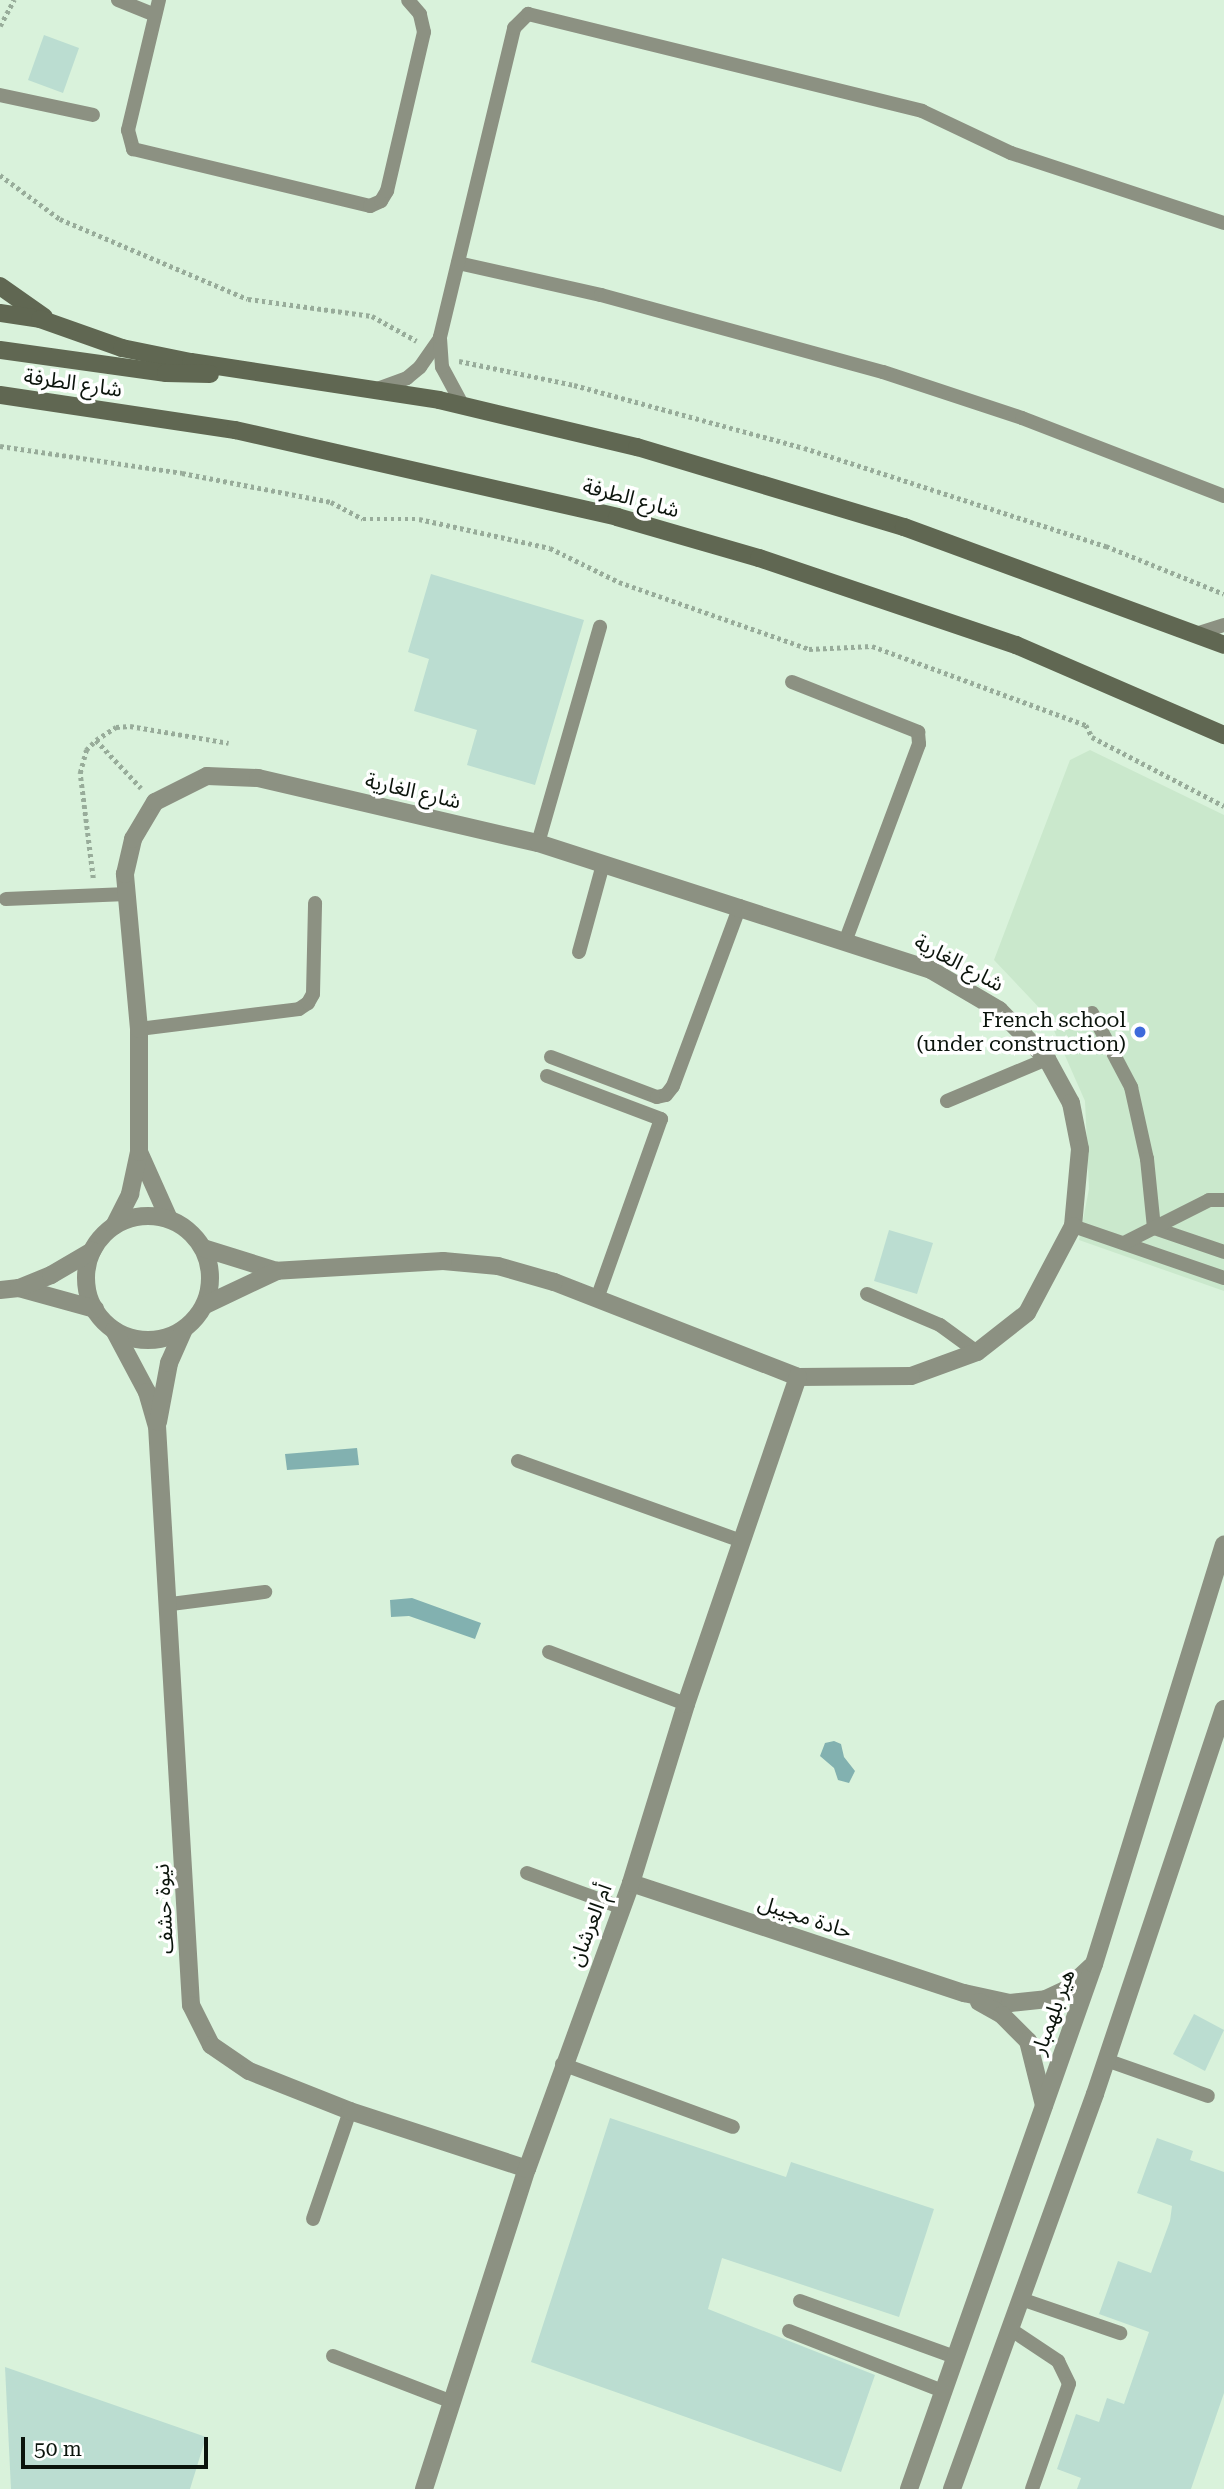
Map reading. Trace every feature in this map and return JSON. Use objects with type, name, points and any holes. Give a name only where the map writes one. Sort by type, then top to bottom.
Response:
[{"type":"main road","points":[[0,286],[56,325]]},
{"type":"main road","name":"شارع الطرفة","points":[[0,313],[56,325],[122,348],[249,372],[463,406],[637,447],[904,527],[1224,645]]},
{"type":"main road","points":[[0,350],[166,373],[249,372]]},
{"type":"main road","name":"شارع الطرفة","points":[[5,399],[235,430],[617,517],[760,558],[1016,645],[1224,735]]},
{"type":"street","name":"شارع الغارية","points":[[155,802],[207,776],[257,778],[538,843],[898,956],[966,988],[999,1010],[1047,1059],[1071,1103],[1080,1149],[1073,1226],[1027,1313],[977,1352],[911,1376],[798,1377],[597,1299],[498,1266],[443,1261],[277,1271],[202,1248]]},
{"type":"street","points":[[0,1290],[19,1288],[92,1251],[114,1226],[130,1194],[139,1152],[139,1029],[125,874],[133,839],[155,802]]},
{"type":"street","points":[[139,1152],[169,1219]]},
{"type":"street","points":[[92,1251],[87,1270],[95,1309],[114,1330],[157,1340],[184,1329],[205,1305],[210,1270],[202,1248],[188,1231],[169,1219],[141,1217],[114,1226]]},
{"type":"street","name":"شارع الغارية","points":[[205,1305],[277,1271]]},
{"type":"street","points":[[19,1288],[95,1309]]},
{"type":"street","name":"نيوة حشف","points":[[157,1426],[169,1363],[184,1329]]},
{"type":"street","name":"نيوة حشف","points":[[114,1330],[147,1392],[157,1426],[171,1604],[191,2005],[211,2045],[249,2071],[350,2112],[527,2169]]},
{"type":"street","name":"أم العرشان","points":[[424,2489],[562,2064],[631,1883],[686,1703],[798,1377]]},
{"type":"street","name":"هير بلهمبار","points":[[909,2489],[1094,1964],[1224,1545]]},
{"type":"street","points":[[952,2489],[1106,2060],[1224,1709]]},
{"type":"street","name":"حادة مجيبل","points":[[631,1883],[964,1993],[1028,2004],[1067,1989],[1094,1964]]},
{"type":"street","name":"حادة مجيبل","points":[[964,1993],[1002,2015],[1028,2041],[1044,2105]]},
{"type":"lane","points":[[118,0],[155,15]]},
{"type":"lane","points":[[159,0],[128,130],[133,149],[370,206],[381,201],[387,191],[422,42],[423,23],[408,0]]},
{"type":"lane","points":[[463,406],[447,381],[436,355],[514,28],[522,17],[534,14],[922,111],[1011,153],[1224,223]]},
{"type":"lane","points":[[0,95],[93,115]]},
{"type":"lane","points":[[458,263],[601,295],[883,372],[1034,423],[1224,496]]},
{"type":"lane","points":[[373,390],[407,378],[436,355]]},
{"type":"lane","points":[[1196,634],[1224,625]]},
{"type":"lane","points":[[538,843],[600,627]]},
{"type":"lane","points":[[792,682],[918,732],[919,744],[846,939]]},
{"type":"lane","points":[[579,952],[603,864]]},
{"type":"lane","points":[[6,899],[127,894]]},
{"type":"lane","points":[[139,1029],[299,1009],[308,1003],[313,994],[315,903]]},
{"type":"lane","points":[[551,1057],[657,1097],[666,1095],[673,1086],[740,906]]},
{"type":"lane","points":[[1092,1013],[1131,1087],[1147,1158],[1154,1228]]},
{"type":"lane","points":[[947,1101],[1047,1059]]},
{"type":"lane","points":[[547,1076],[661,1119],[597,1299]]},
{"type":"lane","points":[[1124,1243],[1209,1200],[1224,1200]]},
{"type":"lane","points":[[1073,1226],[1224,1278]]},
{"type":"lane","points":[[1154,1228],[1224,1252]]},
{"type":"lane","points":[[867,1294],[940,1325],[977,1352]]},
{"type":"lane","points":[[518,1461],[742,1541]]},
{"type":"lane","points":[[171,1604],[265,1592]]},
{"type":"lane","points":[[550,1652],[686,1703]]},
{"type":"lane","points":[[527,1873],[620,1907]]},
{"type":"lane","points":[[1106,2060],[1208,2096]]},
{"type":"lane","points":[[562,2064],[733,2127]]},
{"type":"lane","points":[[313,2219],[350,2112]]},
{"type":"lane","points":[[1021,2299],[1119,2333]]},
{"type":"lane","points":[[800,2301],[955,2357]]},
{"type":"lane","points":[[1010,2329],[1058,2361],[1069,2384],[1032,2489]]},
{"type":"lane","points":[[789,2331],[943,2391]]},
{"type":"lane","points":[[333,2356],[452,2402]]},
{"type":"path","points":[[0,26],[14,0]]},
{"type":"path","points":[[0,176],[60,219],[248,299],[372,316],[394,325],[436,355],[574,385],[804,447],[1106,546],[1224,594]]},
{"type":"path","points":[[0,446],[182,473],[331,502],[363,519],[419,519],[550,548],[619,582],[809,649],[872,646],[1086,725],[1092,737],[1224,806]]},
{"type":"path","points":[[93,882],[80,773],[86,750],[116,727],[130,726],[229,743]]},
{"type":"path","points":[[96,740],[155,802]]},
{"type":"shaded area","name":"French school (under construction)","points":[[1090,750],[1224,815],[1224,1291],[1079,1240],[1089,1189],[1085,1101],[1048,1017],[994,960],[1070,760]]},
{"type":"water","points":[[357,1448],[359,1465],[287,1470],[285,1454]]},
{"type":"water","points":[[412,1598],[481,1623],[475,1639],[409,1616],[391,1617],[390,1600]]},
{"type":"water","points":[[834,1741],[841,1744],[844,1757],[855,1771],[849,1783],[838,1780],[834,1768],[820,1756],[825,1743]]},
{"type":"building","points":[[44,35],[79,48],[63,93],[28,80]]},
{"type":"building","points":[[431,574],[584,620],[535,785],[467,765],[477,730],[414,711],[429,659],[408,652]]},
{"type":"building","points":[[889,1230],[933,1243],[917,1294],[874,1281]]},
{"type":"building","points":[[1194,2014],[1224,2030],[1205,2071],[1173,2054]]},
{"type":"building","points":[[610,2118],[786,2177],[791,2162],[934,2209],[899,2317],[722,2258],[708,2309],[875,2375],[841,2472],[531,2362]]},
{"type":"building","points":[[1157,2138],[1193,2151],[1190,2160],[1224,2172],[1224,2393],[1191,2489],[1077,2489],[1081,2478],[1057,2469],[1076,2414],[1099,2422],[1107,2398],[1124,2404],[1149,2332],[1099,2314],[1118,2261],[1151,2273],[1170,2221],[1172,2206],[1137,2193]]},
{"type":"building","points":[[5,2367],[206,2437],[190,2489],[11,2489]]},
{"type":"place","name":"French school (under construction)","points":[[1140,1032]]}]
